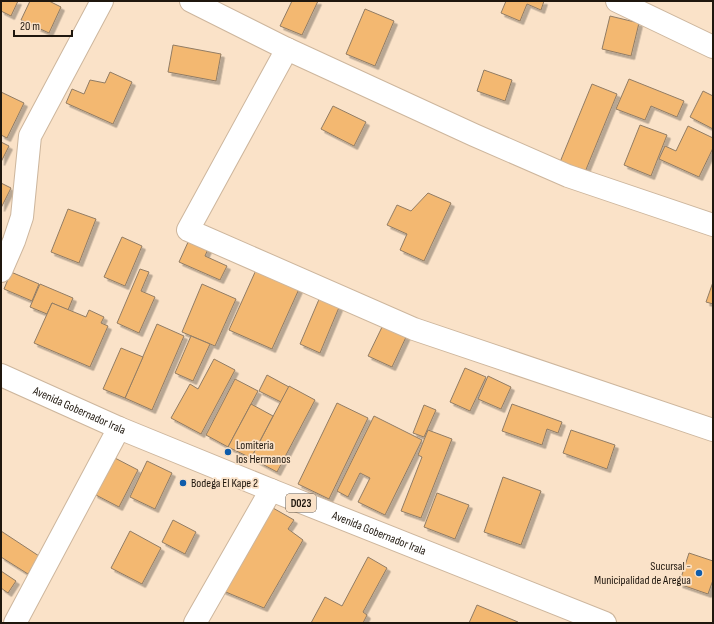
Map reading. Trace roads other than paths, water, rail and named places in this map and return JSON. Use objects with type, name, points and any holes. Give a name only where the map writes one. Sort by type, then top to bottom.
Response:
[{"type":"street","points":[[1,271],[14,241],[22,217],[30,136],[102,1]]},
{"type":"street","points":[[191,1],[287,49],[568,176],[713,225]]},
{"type":"street","points":[[617,1],[713,47]]},
{"type":"street","points":[[287,49],[188,230],[414,329],[713,430]]},
{"type":"street","name":"Avenida Gobernador Irala","points":[[3,380],[271,490],[605,623]]},
{"type":"street","points":[[15,623],[119,428]]},
{"type":"street","points":[[195,623],[271,490]]},
{"type":"place","name":"Lomiteria los Hermanos","points":[[228,452]]},
{"type":"place","name":"Bodega El Kape 2","points":[[183,483]]},
{"type":"place","name":"Sucursal - Municipalidad de Aregua","points":[[699,573]]}]
